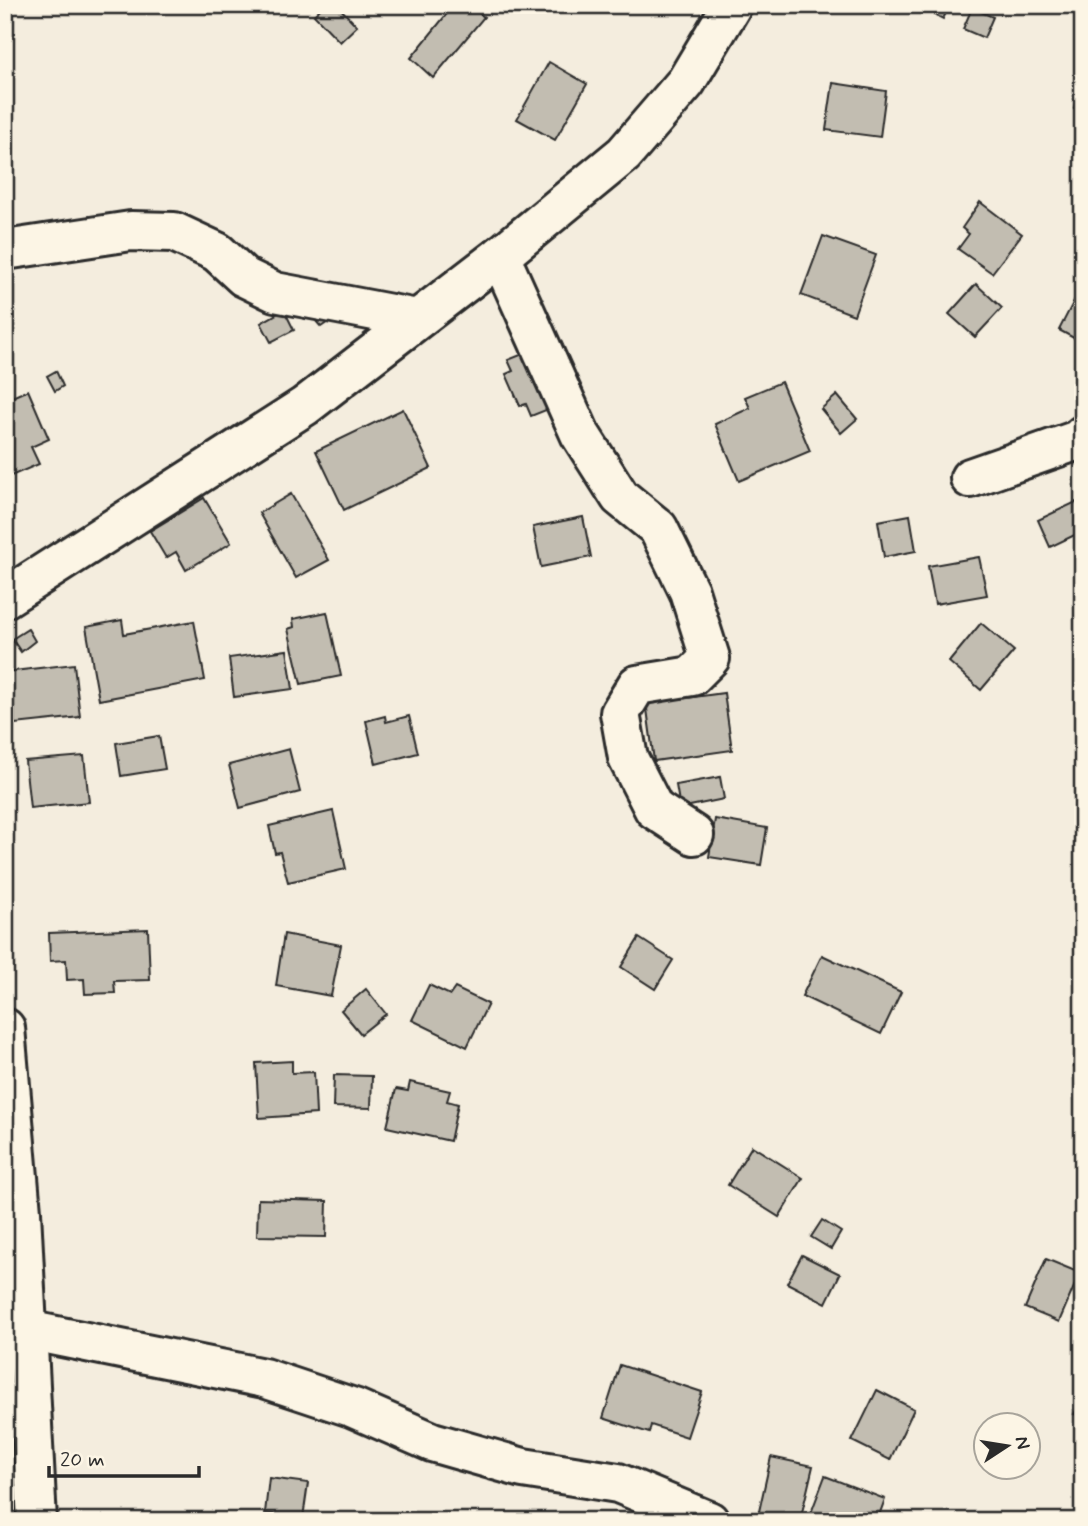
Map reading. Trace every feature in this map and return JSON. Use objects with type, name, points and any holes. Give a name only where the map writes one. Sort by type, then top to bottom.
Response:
[{"type":"street","points":[[5,598],[305,406],[500,256],[624,155],[686,82],[732,5]]},
{"type":"street","points":[[5,250],[131,231],[174,232],[217,252],[244,277],[275,292],[417,320]]},
{"type":"street","points":[[500,256],[580,434],[620,497],[658,528],[689,591],[710,658],[692,676],[637,685],[620,713],[628,758],[654,809],[694,835]]},
{"type":"street","points":[[970,478],[1078,440],[1083,435]]},
{"type":"street","points":[[5,1028],[21,1212],[37,1521]]},
{"type":"street","points":[[27,1330],[264,1378],[354,1408],[432,1442],[523,1468],[618,1483],[709,1521]]},
{"type":"building","points":[[324,5],[337,5],[357,26],[340,42],[314,15]]},
{"type":"building","points":[[454,5],[469,5],[484,17],[433,78],[411,58]]},
{"type":"building","points":[[916,5],[950,5],[943,19]]},
{"type":"building","points":[[972,8],[993,17],[984,38],[963,29]]},
{"type":"building","points":[[549,62],[587,84],[555,140],[517,119]]},
{"type":"building","points":[[1083,72],[1083,125],[1077,123],[1080,110],[1074,108]]},
{"type":"building","points":[[833,83],[886,91],[880,137],[826,130]]},
{"type":"building","points":[[980,202],[1022,234],[992,273],[958,249],[969,234],[962,228]]},
{"type":"building","points":[[823,236],[876,255],[854,315],[801,295]]},
{"type":"building","points":[[976,284],[1002,308],[975,337],[949,314]]},
{"type":"building","points":[[1077,295],[1083,298],[1083,343],[1059,330]]},
{"type":"building","points":[[284,310],[294,330],[271,342],[261,323]]},
{"type":"building","points":[[325,311],[331,320],[321,327],[314,319]]},
{"type":"building","points":[[528,352],[551,408],[531,416],[526,404],[520,406],[506,374],[513,371],[508,360]]},
{"type":"building","points":[[56,371],[63,386],[55,391],[47,376]]},
{"type":"building","points":[[781,382],[810,451],[739,481],[715,424],[750,408],[745,397]]},
{"type":"building","points":[[28,390],[49,439],[31,447],[39,464],[11,476],[5,462],[5,400]]},
{"type":"building","points":[[837,395],[857,419],[841,433],[821,409]]},
{"type":"building","points":[[403,409],[431,468],[344,510],[316,451]]},
{"type":"building","points":[[291,494],[329,560],[296,578],[259,513]]},
{"type":"building","points":[[204,498],[231,543],[186,570],[176,552],[166,558],[150,531]]},
{"type":"building","points":[[1076,502],[1083,515],[1083,531],[1050,547],[1038,520]]},
{"type":"building","points":[[910,515],[916,551],[884,557],[878,521]]},
{"type":"building","points":[[583,517],[591,557],[541,567],[533,527]]},
{"type":"building","points":[[979,557],[987,595],[935,604],[928,566]]},
{"type":"building","points":[[327,612],[341,676],[301,684],[288,629],[294,627],[293,619]]},
{"type":"building","points":[[122,620],[124,634],[194,621],[205,680],[99,700],[86,627]]},
{"type":"building","points":[[981,623],[1014,651],[981,690],[949,662]]},
{"type":"building","points":[[28,629],[35,641],[21,652],[12,639]]},
{"type":"building","points":[[287,650],[293,689],[234,697],[229,658]]},
{"type":"building","points":[[74,664],[80,717],[6,725],[5,672]]},
{"type":"building","points":[[678,689],[680,699],[724,693],[732,750],[654,761],[645,694]]},
{"type":"building","points":[[385,716],[386,722],[409,716],[418,753],[376,764],[366,721]]},
{"type":"building","points":[[159,736],[165,769],[121,776],[116,743]]},
{"type":"building","points":[[289,749],[300,792],[240,808],[229,765]]},
{"type":"building","points":[[84,756],[89,802],[30,808],[25,761]]},
{"type":"building","points":[[1083,756],[1083,775],[1076,771]]},
{"type":"building","points":[[720,777],[724,799],[680,808],[676,785]]},
{"type":"building","points":[[333,811],[346,869],[288,882],[280,852],[275,853],[269,826]]},
{"type":"building","points":[[715,819],[767,828],[761,865],[709,857]]},
{"type":"building","points":[[148,929],[150,980],[114,981],[115,993],[85,994],[84,979],[67,980],[66,960],[50,961],[49,933]]},
{"type":"building","points":[[284,934],[341,945],[331,996],[276,986]]},
{"type":"building","points":[[639,938],[673,960],[655,989],[621,967]]},
{"type":"building","points":[[822,955],[901,992],[881,1034],[802,996]]},
{"type":"building","points":[[429,985],[450,995],[455,988],[488,1004],[467,1047],[412,1020]]},
{"type":"building","points":[[366,989],[386,1014],[361,1034],[341,1010]]},
{"type":"building","points":[[1083,1033],[1083,1069],[1074,1067]]},
{"type":"building","points":[[292,1061],[292,1073],[314,1072],[316,1114],[259,1118],[256,1063]]},
{"type":"building","points":[[334,1075],[372,1076],[371,1108],[333,1107]]},
{"type":"building","points":[[410,1082],[450,1091],[447,1101],[458,1104],[450,1141],[387,1127],[396,1089],[408,1091]]},
{"type":"building","points":[[752,1146],[803,1178],[779,1217],[728,1185]]},
{"type":"building","points":[[258,1199],[327,1201],[326,1237],[257,1236]]},
{"type":"building","points":[[822,1220],[841,1232],[831,1249],[811,1237]]},
{"type":"building","points":[[802,1255],[840,1274],[826,1303],[787,1283]]},
{"type":"building","points":[[1046,1259],[1080,1273],[1059,1322],[1025,1308]]},
{"type":"building","points":[[620,1365],[702,1392],[687,1437],[651,1425],[649,1433],[603,1418]]},
{"type":"building","points":[[877,1390],[914,1409],[890,1460],[852,1441]]},
{"type":"building","points":[[1083,1398],[1083,1418],[1074,1414]]},
{"type":"building","points":[[771,1457],[813,1466],[800,1521],[780,1521],[758,1516]]},
{"type":"building","points":[[825,1476],[885,1499],[877,1521],[808,1521]]},
{"type":"building","points":[[269,1478],[308,1483],[303,1518],[265,1513]]}]
